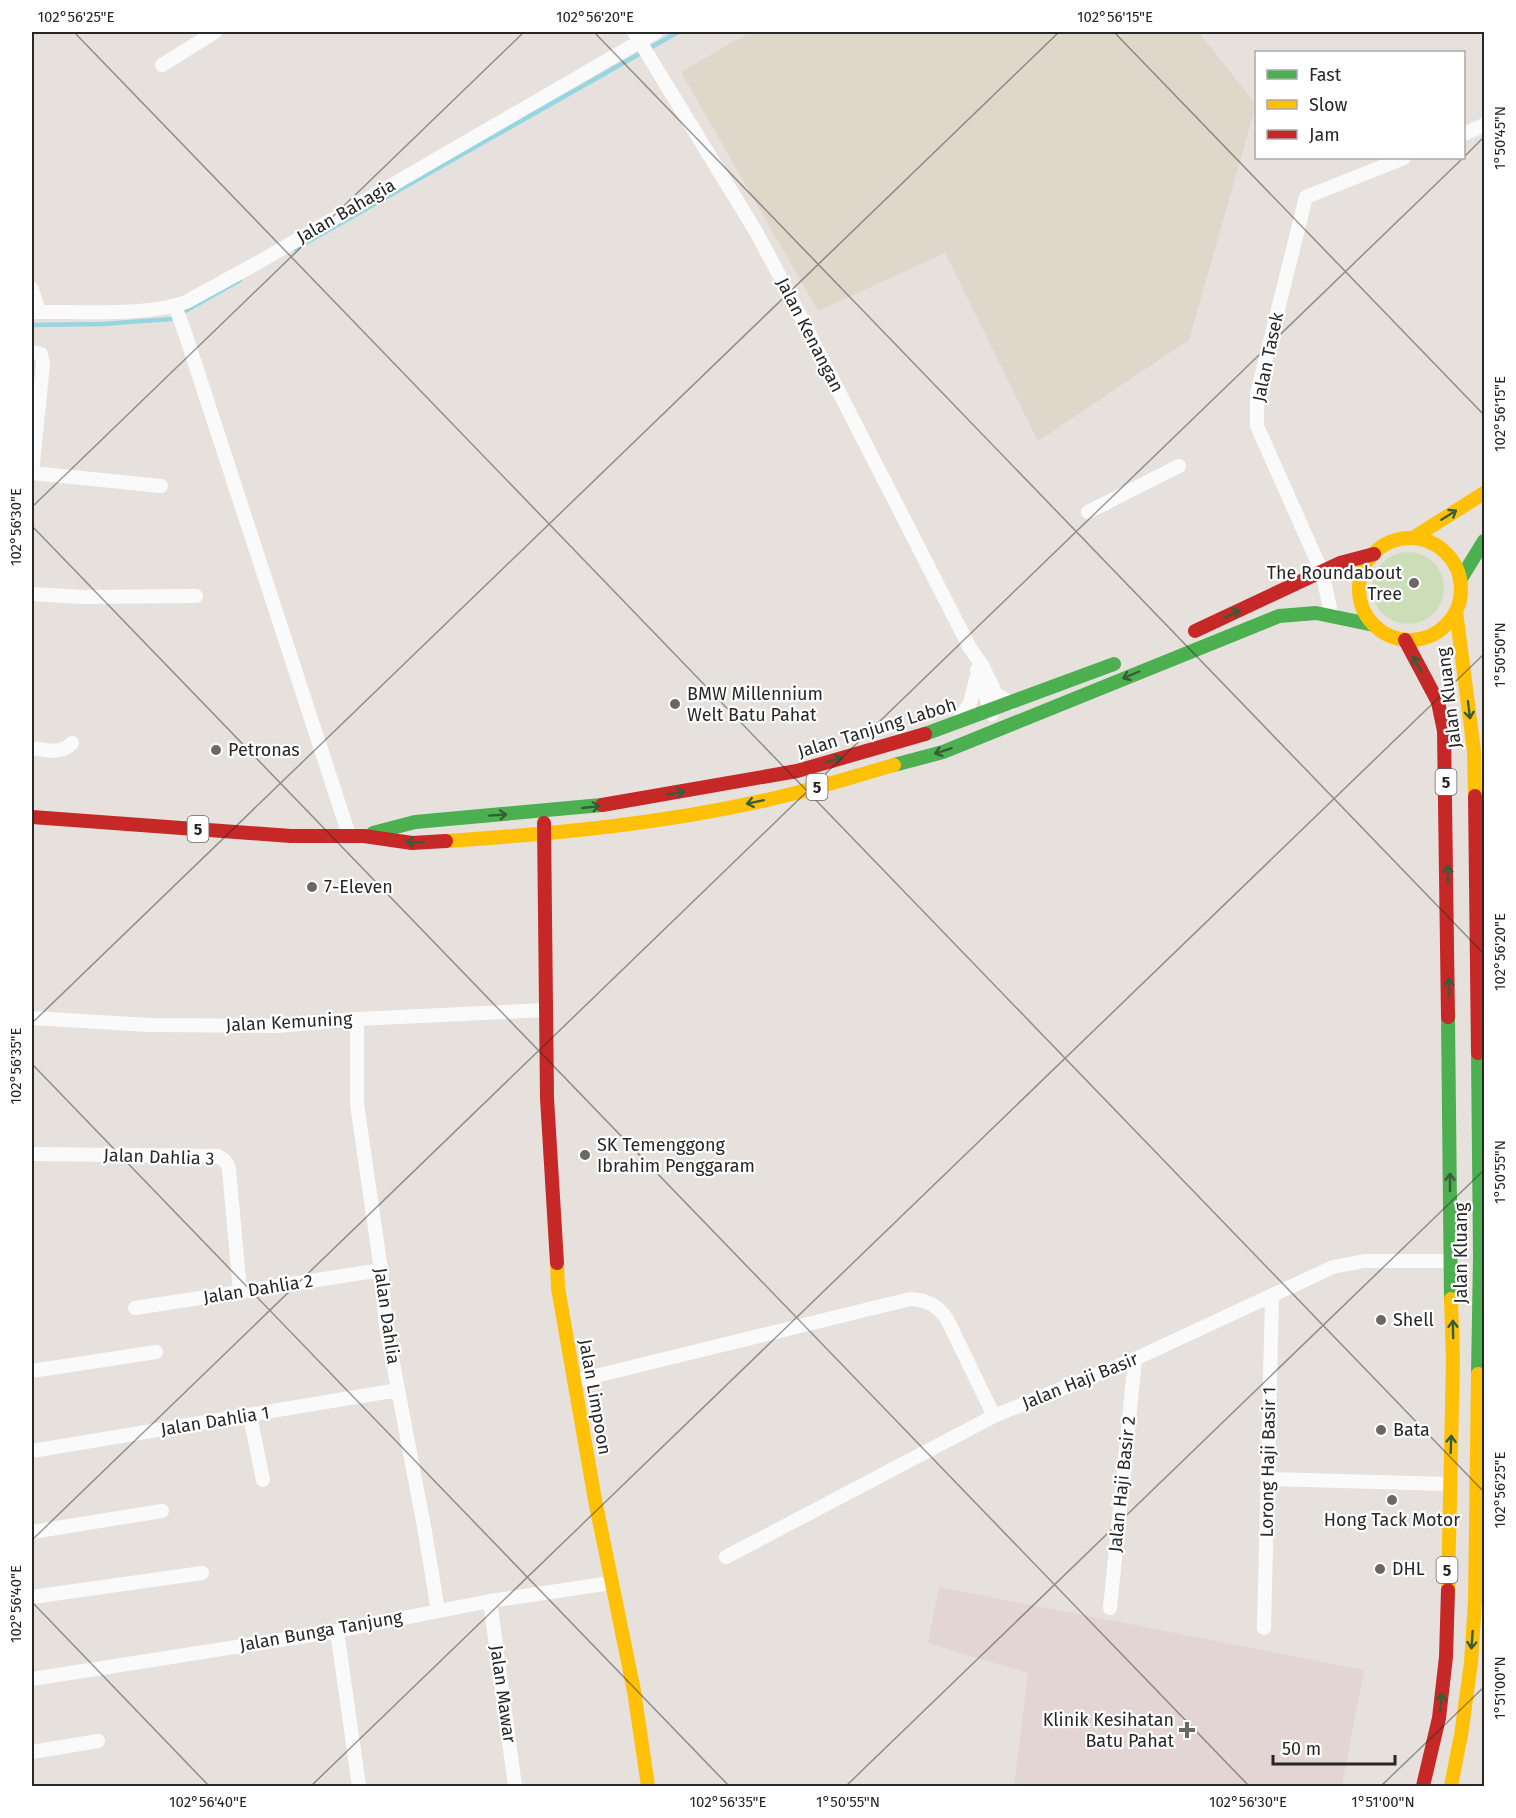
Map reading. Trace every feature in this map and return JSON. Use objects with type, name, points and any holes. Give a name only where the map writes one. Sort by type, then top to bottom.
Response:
[{"type":"main road","points":[[1413,538],[1485,493]]},
{"type":"main road","points":[[1374,625],[1365,612],[1360,598],[1360,582],[1365,567],[1374,554],[1385,545],[1398,539],[1413,538],[1426,541],[1444,551],[1456,567],[1460,580]]},
{"type":"main road","name":"5","points":[[1456,611],[1460,596],[1460,580],[1485,541]]},
{"type":"main road","points":[[1179,639],[1340,562],[1374,554]]},
{"type":"main road","name":"Jalan Tanjung Laboh","points":[[32,817],[291,836],[364,836],[412,843],[543,835],[676,816],[775,798],[944,752],[1279,616],[1298,611],[1330,613],[1374,625]]},
{"type":"main road","points":[[1405,640],[1420,639],[1435,633],[1456,611]]},
{"type":"main road","name":"Jalan Kluang","points":[[1451,1786],[1471,1664],[1475,1601],[1480,1269],[1480,752],[1456,611]]},
{"type":"main road","name":"5","points":[[1374,625],[1394,637],[1405,640]]},
{"type":"main road","name":"Jalan Kluang","points":[[1405,640],[1438,702],[1444,731],[1448,933],[1450,1261],[1453,1359],[1446,1657],[1439,1718],[1423,1786]]},
{"type":"main road","name":"Jalan Tanjung Laboh","points":[[364,836],[415,822],[617,804],[797,771],[952,725],[1124,661]]},
{"type":"main road","name":"Jalan Limpoon","points":[[545,811],[543,835],[547,1098],[558,1288],[611,1583],[634,1691],[648,1786]]},
{"type":"main road","points":[[1450,1261],[1465,1251],[1469,1181],[1471,1172],[1479,1162]]},
{"type":"street","points":[[162,65],[215,32]]},
{"type":"street","name":"Jalan Bahagia","points":[[35,312],[176,309],[656,32]]},
{"type":"street","name":"Jalan Kenangan","points":[[639,40],[776,269],[970,648],[982,665],[996,694],[1013,704]]},
{"type":"street","points":[[1465,134],[1485,125]]},
{"type":"street","name":"Jalan Tasek","points":[[1330,613],[1322,572],[1257,426],[1257,394],[1305,197],[1401,159]]},
{"type":"street","points":[[32,289],[35,312]]},
{"type":"street","points":[[176,309],[349,835]]},
{"type":"street","points":[[32,352],[41,354],[44,364],[32,473],[162,486]]},
{"type":"street","points":[[1088,512],[1179,466]]},
{"type":"street","points":[[32,594],[82,597],[196,596]]},
{"type":"street","name":"Jalan Kenangan","points":[[970,648],[998,730]]},
{"type":"street","points":[[952,725],[963,715],[970,703],[978,674]]},
{"type":"street","points":[[32,748],[58,751],[64,750],[72,743]]},
{"type":"street","name":"Jalan Kemuning","points":[[32,1022],[160,1026],[278,1026],[357,1019],[546,1010]]},
{"type":"street","name":"Jalan Dahlia","points":[[357,1019],[357,1104],[381,1270],[386,1326],[438,1611]]},
{"type":"street","name":"Jalan Dahlia 3","points":[[32,1154],[218,1156],[228,1165],[240,1291]]},
{"type":"street","name":"Jalan Haji Basir","points":[[726,1557],[994,1416],[1135,1359],[1333,1267],[1364,1261],[1450,1261]]},
{"type":"street","name":"Jalan Dahlia 2","points":[[135,1308],[381,1270]]},
{"type":"street","name":"Lorong Haji Basir 1","points":[[1264,1628],[1272,1297]]},
{"type":"street","points":[[575,1381],[910,1299],[920,1299],[939,1308],[947,1319],[994,1416]]},
{"type":"street","points":[[32,1371],[156,1352]]},
{"type":"street","name":"Jalan Haji Basir 2","points":[[1110,1608],[1135,1359]]},
{"type":"street","name":"Jalan Dahlia 1","points":[[32,1451],[398,1390]]},
{"type":"street","points":[[250,1416],[263,1480]]},
{"type":"street","points":[[1269,1479],[1449,1484]]},
{"type":"street","points":[[32,1532],[162,1511]]},
{"type":"street","points":[[32,1597],[202,1573]]},
{"type":"street","name":"Jalan Bunga Tanjung","points":[[32,1679],[337,1631],[490,1601],[611,1583]]},
{"type":"street","name":"Jalan Mawar","points":[[490,1601],[515,1786]]},
{"type":"street","points":[[337,1631],[359,1786]]},
{"type":"street","points":[[32,1752],[98,1741]]},
{"type":"shaded area","points":[[750,32],[1199,32],[1255,104],[1255,109],[1189,340],[1038,441],[945,253],[818,311],[681,72]]},
{"type":"shaded area","name":"Klinik Kesihatan Batu Pahat","points":[[939,1587],[1364,1670],[1342,1786],[1014,1786],[1028,1673],[928,1643]]},
{"type":"green space","points":[[1408,552],[1428,558],[1438,568],[1444,588],[1438,608],[1428,618],[1408,624],[1388,618],[1378,608],[1372,588],[1378,568],[1388,558]]},
{"type":"waterway","points":[[295,249],[678,32]]},
{"type":"waterway","points":[[32,325],[103,324],[171,319],[240,280]]},
{"type":"traffic: fast","points":[[1460,580],[1484,541]]},
{"type":"traffic: fast","points":[[894,765],[943,752],[1279,616],[1316,613],[1374,625]]},
{"type":"traffic: fast","points":[[925,734],[1114,664]]},
{"type":"traffic: fast","points":[[373,833],[415,822],[602,805]]},
{"type":"traffic: fast","points":[[1448,1017],[1451,1299]]},
{"type":"traffic: fast","points":[[1478,1053],[1480,1257],[1478,1374]]},
{"type":"traffic: slow","points":[[1413,538],[1484,493]]},
{"type":"traffic: slow","points":[[1410,538],[1429,542],[1446,553],[1457,570],[1461,589],[1457,608],[1446,625],[1429,636],[1410,640],[1391,636],[1374,625],[1363,608],[1359,589],[1363,570],[1374,553],[1391,542],[1410,538]]},
{"type":"traffic: slow","points":[[1456,611],[1474,751],[1475,796]]},
{"type":"traffic: slow","points":[[446,841],[570,831],[653,821],[735,807],[820,787],[894,765]]},
{"type":"traffic: slow","points":[[557,1263],[558,1288],[595,1500],[634,1691],[648,1786]]},
{"type":"traffic: slow","points":[[1448,1590],[1453,1359],[1451,1299]]},
{"type":"traffic: slow","points":[[1451,1786],[1471,1663],[1475,1601],[1478,1374]]},
{"type":"traffic: jam","points":[[1195,631],[1340,563],[1374,554]]},
{"type":"traffic: jam","points":[[1405,640],[1438,702],[1444,731],[1448,1017]]},
{"type":"traffic: jam","points":[[602,805],[797,771],[925,734]]},
{"type":"traffic: jam","points":[[1475,796],[1478,1053]]},
{"type":"traffic: jam","points":[[32,817],[291,836],[364,836],[412,843],[446,841]]},
{"type":"traffic: jam","points":[[544,823],[547,1098],[557,1263]]},
{"type":"traffic: jam","points":[[1423,1786],[1439,1718],[1446,1657],[1448,1590]]},
{"type":"place","name":"The Roundabout Tree","points":[[1414,583]]},
{"type":"place","name":"BMW Millennium Welt Batu Pahat","points":[[675,704]]},
{"type":"place","name":"Petronas","points":[[216,750]]},
{"type":"place","name":"7-Eleven","points":[[312,887]]},
{"type":"place","name":"SK Temenggong Ibrahim Penggaram","points":[[585,1155]]},
{"type":"place","name":"Shell","points":[[1381,1320]]},
{"type":"place","name":"Bata","points":[[1381,1430]]},
{"type":"place","name":"Hong Tack Motor","points":[[1392,1500]]},
{"type":"place","name":"DHL","points":[[1380,1569]]},
{"type":"place","name":"Klinik Kesihatan Batu Pahat","points":[[1187,1730]]}]
